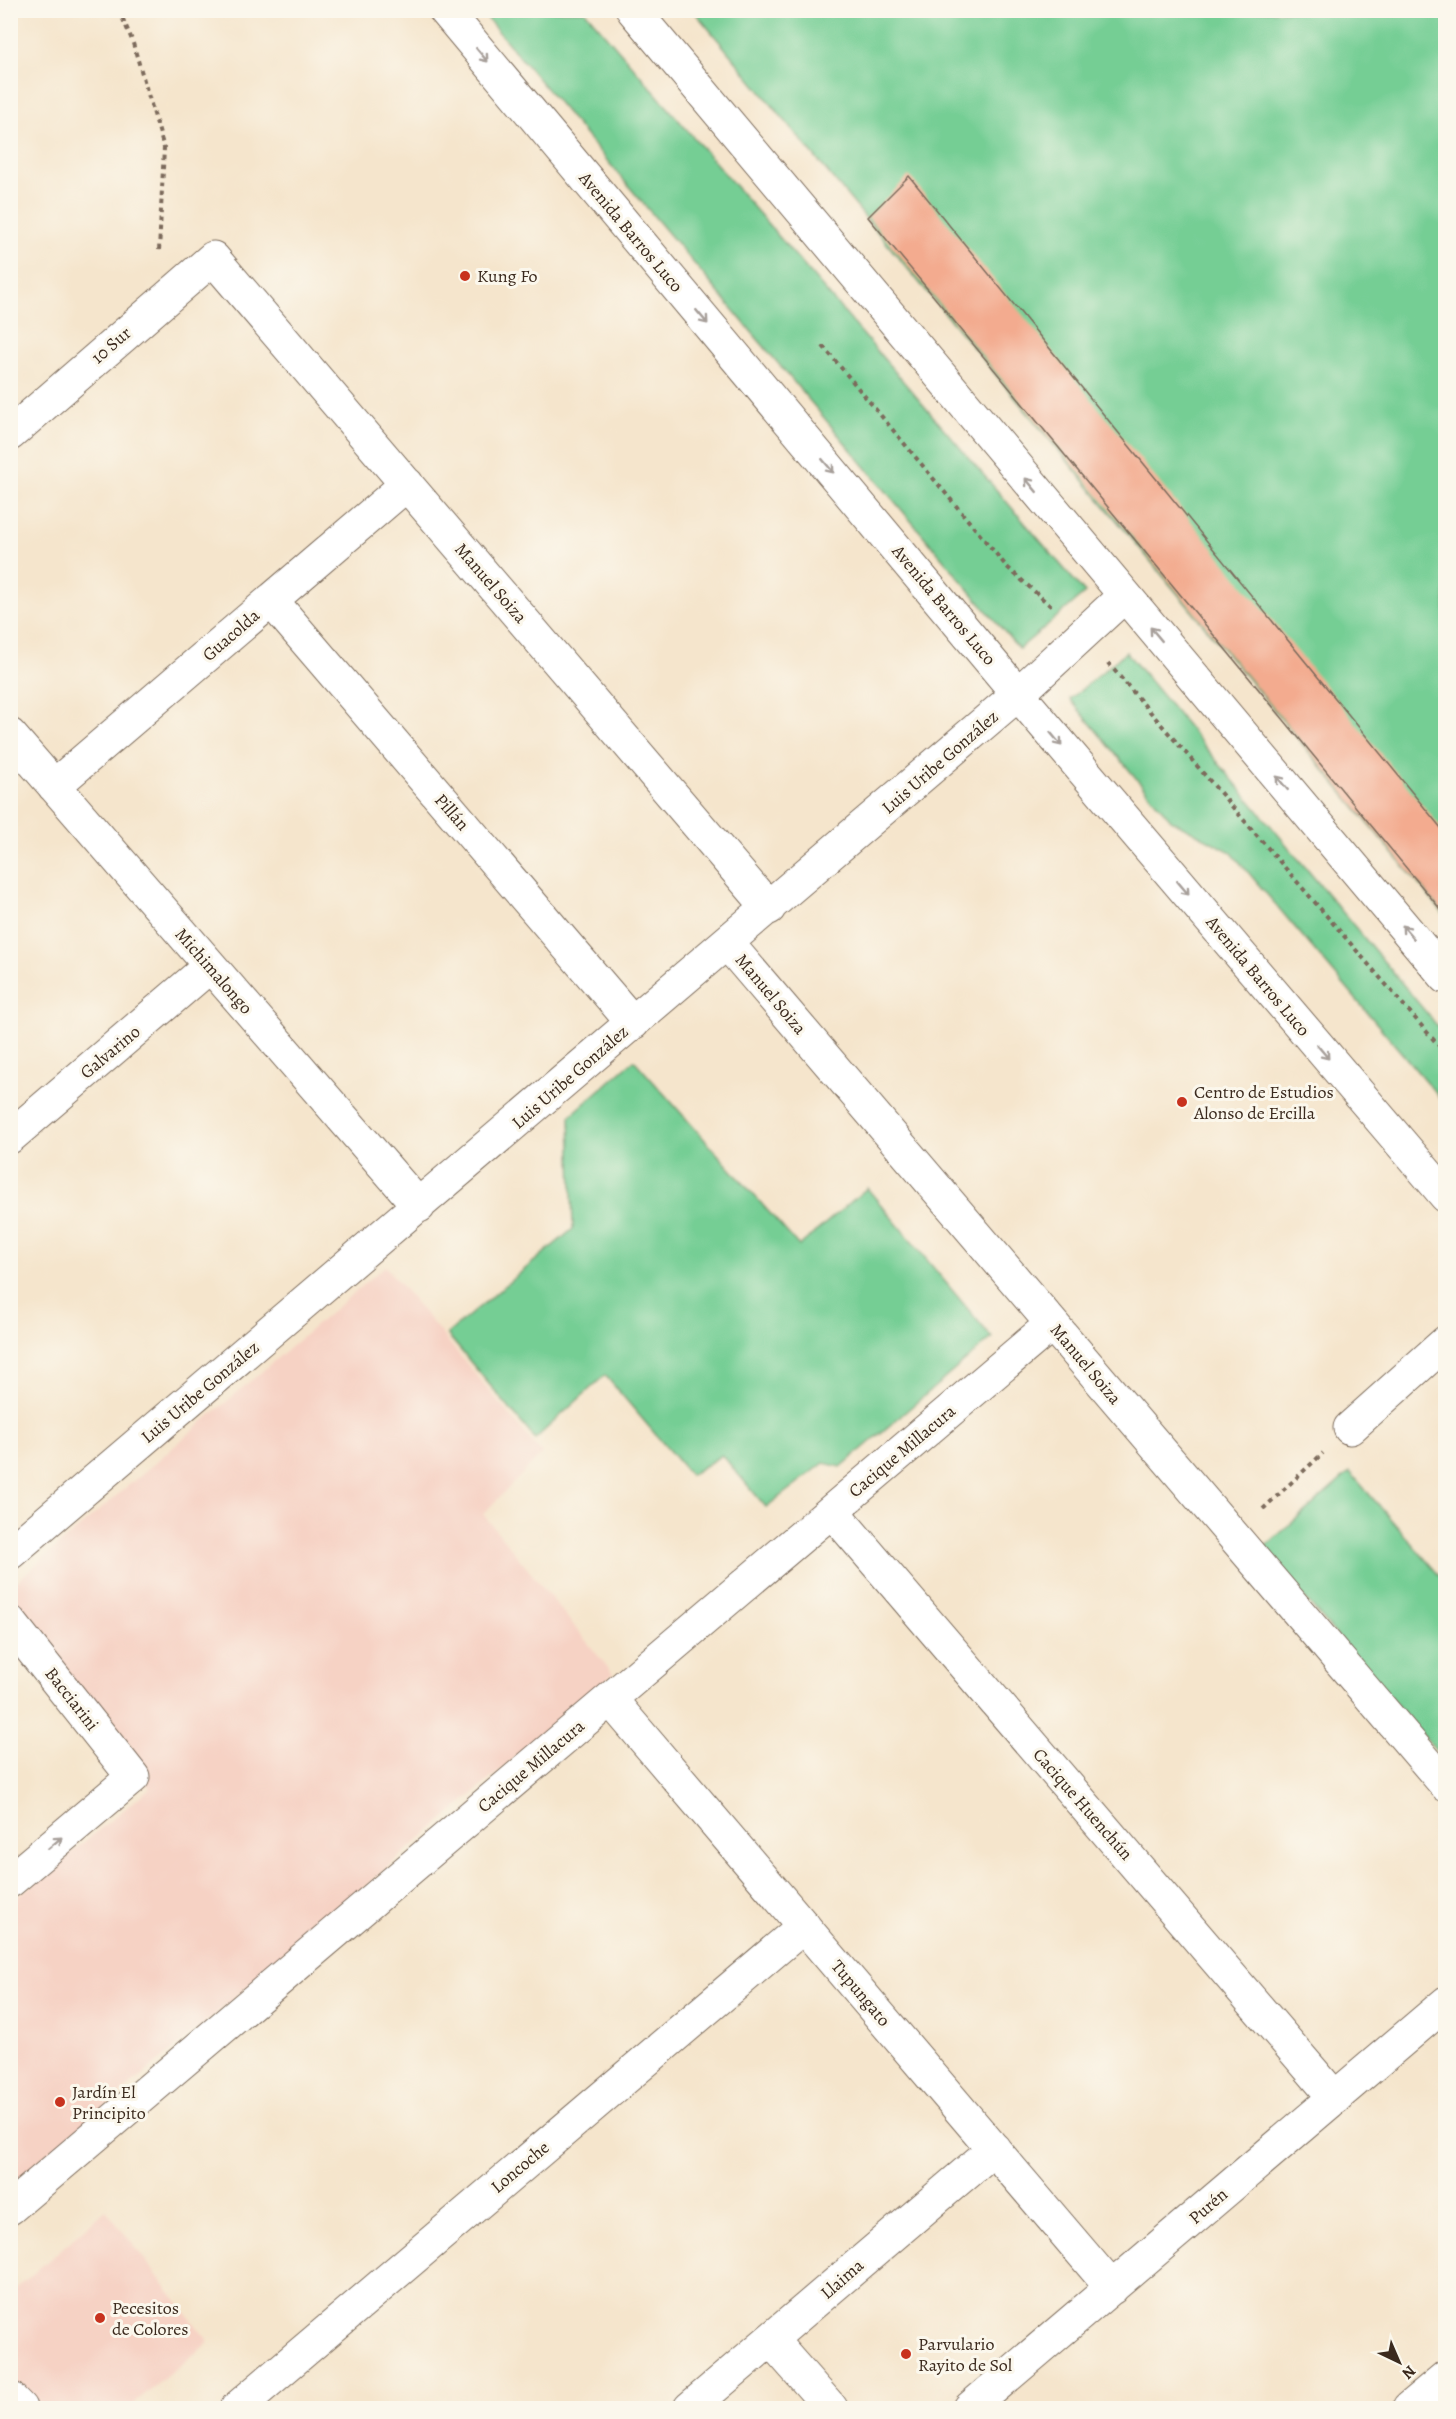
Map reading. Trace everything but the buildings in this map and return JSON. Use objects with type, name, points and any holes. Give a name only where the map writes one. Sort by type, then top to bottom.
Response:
[{"type":"street","name":"Avenida Barros Luco","points":[[445,10],[1018,694],[1446,1196]]},
{"type":"street","points":[[633,10],[1446,977]]},
{"type":"street","name":"10 Sur","points":[[10,434],[213,258]]},
{"type":"street","name":"Manuel Soiza","points":[[213,258],[769,908]]},
{"type":"street","name":"Guacolda","points":[[54,786],[407,484]]},
{"type":"street","name":"Luis Uribe González","points":[[10,1553],[769,908],[1018,694],[1124,596]]},
{"type":"street","name":"Pillán","points":[[272,600],[633,1023]]},
{"type":"street","name":"Michimalongo","points":[[10,735],[419,1206]]},
{"type":"street","name":"Manuel Soiza","points":[[728,943],[1446,1785]]},
{"type":"street","name":"Galvarino","points":[[10,1137],[210,966]]},
{"type":"street","points":[[1412,1156],[1446,1174]]},
{"type":"street","name":"Cacique Millacura","points":[[10,2208],[1052,1324]]},
{"type":"street","points":[[1350,1428],[1446,1342]]},
{"type":"street","name":"Cacique Huenchún","points":[[832,1511],[1335,2098]]},
{"type":"street","name":"Bacciarini","points":[[10,1622],[133,1777],[10,1881]]},
{"type":"street","name":"Tupungato","points":[[610,1699],[1112,2288]]},
{"type":"street","name":"Loncoche","points":[[237,2409],[804,1926]]},
{"type":"street","name":"Purén","points":[[970,2409],[1446,2003]]},
{"type":"street","name":"Llaima","points":[[690,2409],[994,2149]]},
{"type":"street","points":[[771,2340],[831,2409]]},
{"type":"street","points":[[1408,2409],[1446,2377]]},
{"type":"street","points":[[10,2398],[20,2409]]},
{"type":"path","points":[[119,10],[132,40],[165,148],[156,306]]},
{"type":"path","points":[[823,346],[1007,567],[1083,635],[1446,1054]]},
{"type":"path","points":[[1233,1536],[1350,1428]]},
{"type":"shaded area","points":[[385,1266],[542,1454],[483,1514],[613,1674],[210,2019],[11,2184],[11,1902],[150,1788],[11,1622],[11,1586]]},
{"type":"shaded area","name":"Pecesitos de Colores","points":[[106,2210],[209,2342],[128,2408],[27,2408],[11,2387],[11,2293]]},
{"type":"green space","points":[[481,11],[585,11],[1085,593],[1019,649]]},
{"type":"green space","points":[[694,11],[1445,11],[1445,916]]},
{"type":"green space","points":[[1126,652],[1445,1035],[1445,1104],[1231,852],[1171,820],[1070,699]]},
{"type":"green space","points":[[634,1060],[799,1246],[867,1188],[992,1338],[841,1467],[824,1463],[766,1507],[722,1455],[690,1475],[605,1375],[535,1439],[447,1334],[573,1229],[570,1116]]},
{"type":"green space","points":[[1350,1472],[1445,1582],[1445,1761],[1262,1549]]},
{"type":"place","name":"Kung Fo","points":[[465,276]]},
{"type":"place","name":"Centro de Estudios Alonso de Ercilla","points":[[1182,1102]]},
{"type":"place","name":"Jardín El Principito","points":[[60,2102]]},
{"type":"place","name":"Pecesitos de Colores","points":[[100,2318]]},
{"type":"place","name":"Parvulario Rayito de Sol","points":[[906,2354]]}]
